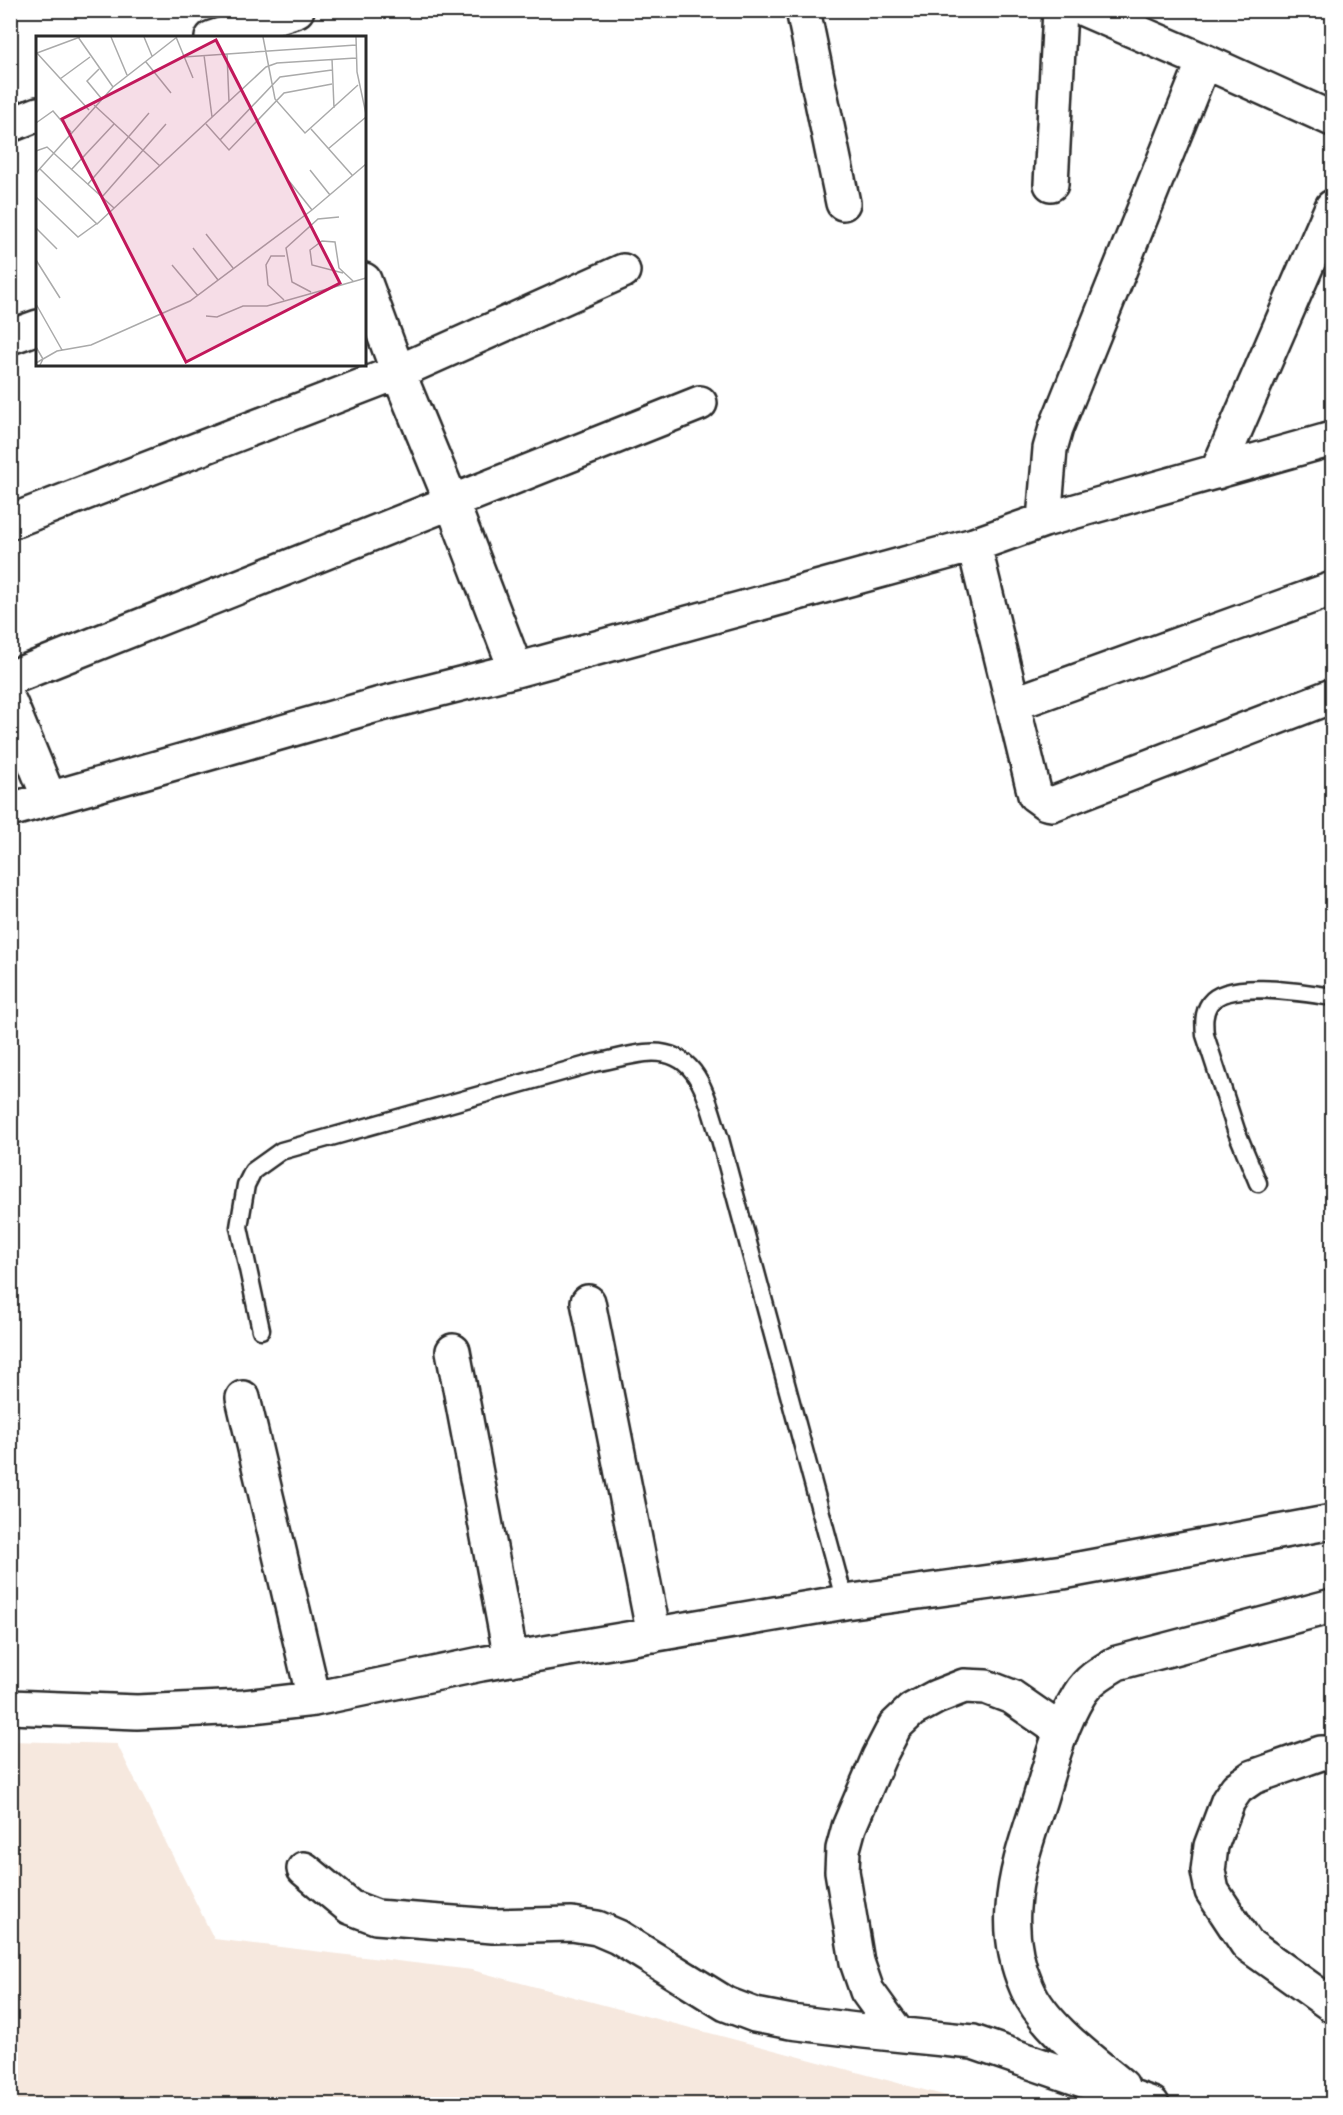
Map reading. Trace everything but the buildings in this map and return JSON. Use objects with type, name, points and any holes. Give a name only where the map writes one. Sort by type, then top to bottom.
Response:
[{"type":"street","points":[[803,10],[843,203]]},
{"type":"street","points":[[1051,184],[1060,10]]},
{"type":"street","points":[[1086,10],[1332,119]]},
{"type":"street","points":[[212,28],[280,23]]},
{"type":"street","points":[[1044,520],[1050,449],[1056,428],[1204,61]]},
{"type":"street","points":[[1217,472],[1332,207]]},
{"type":"street","points":[[10,522],[398,372],[623,271]]},
{"type":"street","points":[[366,285],[516,670]]},
{"type":"street","points":[[10,337],[36,328]]},
{"type":"street","points":[[10,678],[700,403]]},
{"type":"street","points":[[10,810],[377,705],[516,670],[974,544],[1044,520],[1332,439]]},
{"type":"street","points":[[974,544],[1035,795],[1046,803],[1052,804],[1332,696]]},
{"type":"street","points":[[1012,704],[1332,589]]},
{"type":"street","points":[[10,703],[49,798]]},
{"type":"street","points":[[588,1302],[654,1635]]},
{"type":"street","points":[[453,1351],[511,1659]]},
{"type":"street","points":[[243,1398],[314,1699]]},
{"type":"street","points":[[10,1707],[137,1712],[244,1707],[314,1699],[511,1659],[845,1602],[1063,1572],[1332,1522]]},
{"type":"street","points":[[1146,2102],[1085,2055],[1048,2019],[1028,1991],[1019,1967],[1013,1936],[1013,1906],[1023,1854],[1061,1731],[1079,1695],[1092,1679],[1117,1663],[1332,1606]]},
{"type":"street","points":[[898,2034],[867,1991],[857,1962],[842,1871],[843,1849],[849,1827],[895,1726],[912,1710],[964,1686],[986,1687],[1012,1697],[1061,1731]]},
{"type":"street","points":[[1332,1753],[1321,1753],[1253,1778],[1237,1788],[1228,1801],[1211,1846],[1208,1871],[1212,1891],[1247,1944],[1332,2005]]},
{"type":"street","points":[[304,1869],[350,1907],[376,1917],[493,1926],[572,1924],[597,1928],[618,1937],[726,2004],[755,2015],[790,2022],[973,2042],[1146,2102]]},
{"type":"lane","points":[[1258,1184],[1236,1130],[1205,1035],[1206,1010],[1212,1001],[1227,991],[1270,990],[1332,997]]},
{"type":"lane","points":[[261,1330],[239,1227],[246,1185],[253,1171],[281,1151],[594,1063],[646,1053],[666,1053],[681,1059],[692,1067],[702,1085],[720,1139],[845,1602]]},
{"type":"shaded area","points":[[11,1741],[117,1744],[214,1939],[472,1970],[977,2104],[11,2104]]}]
